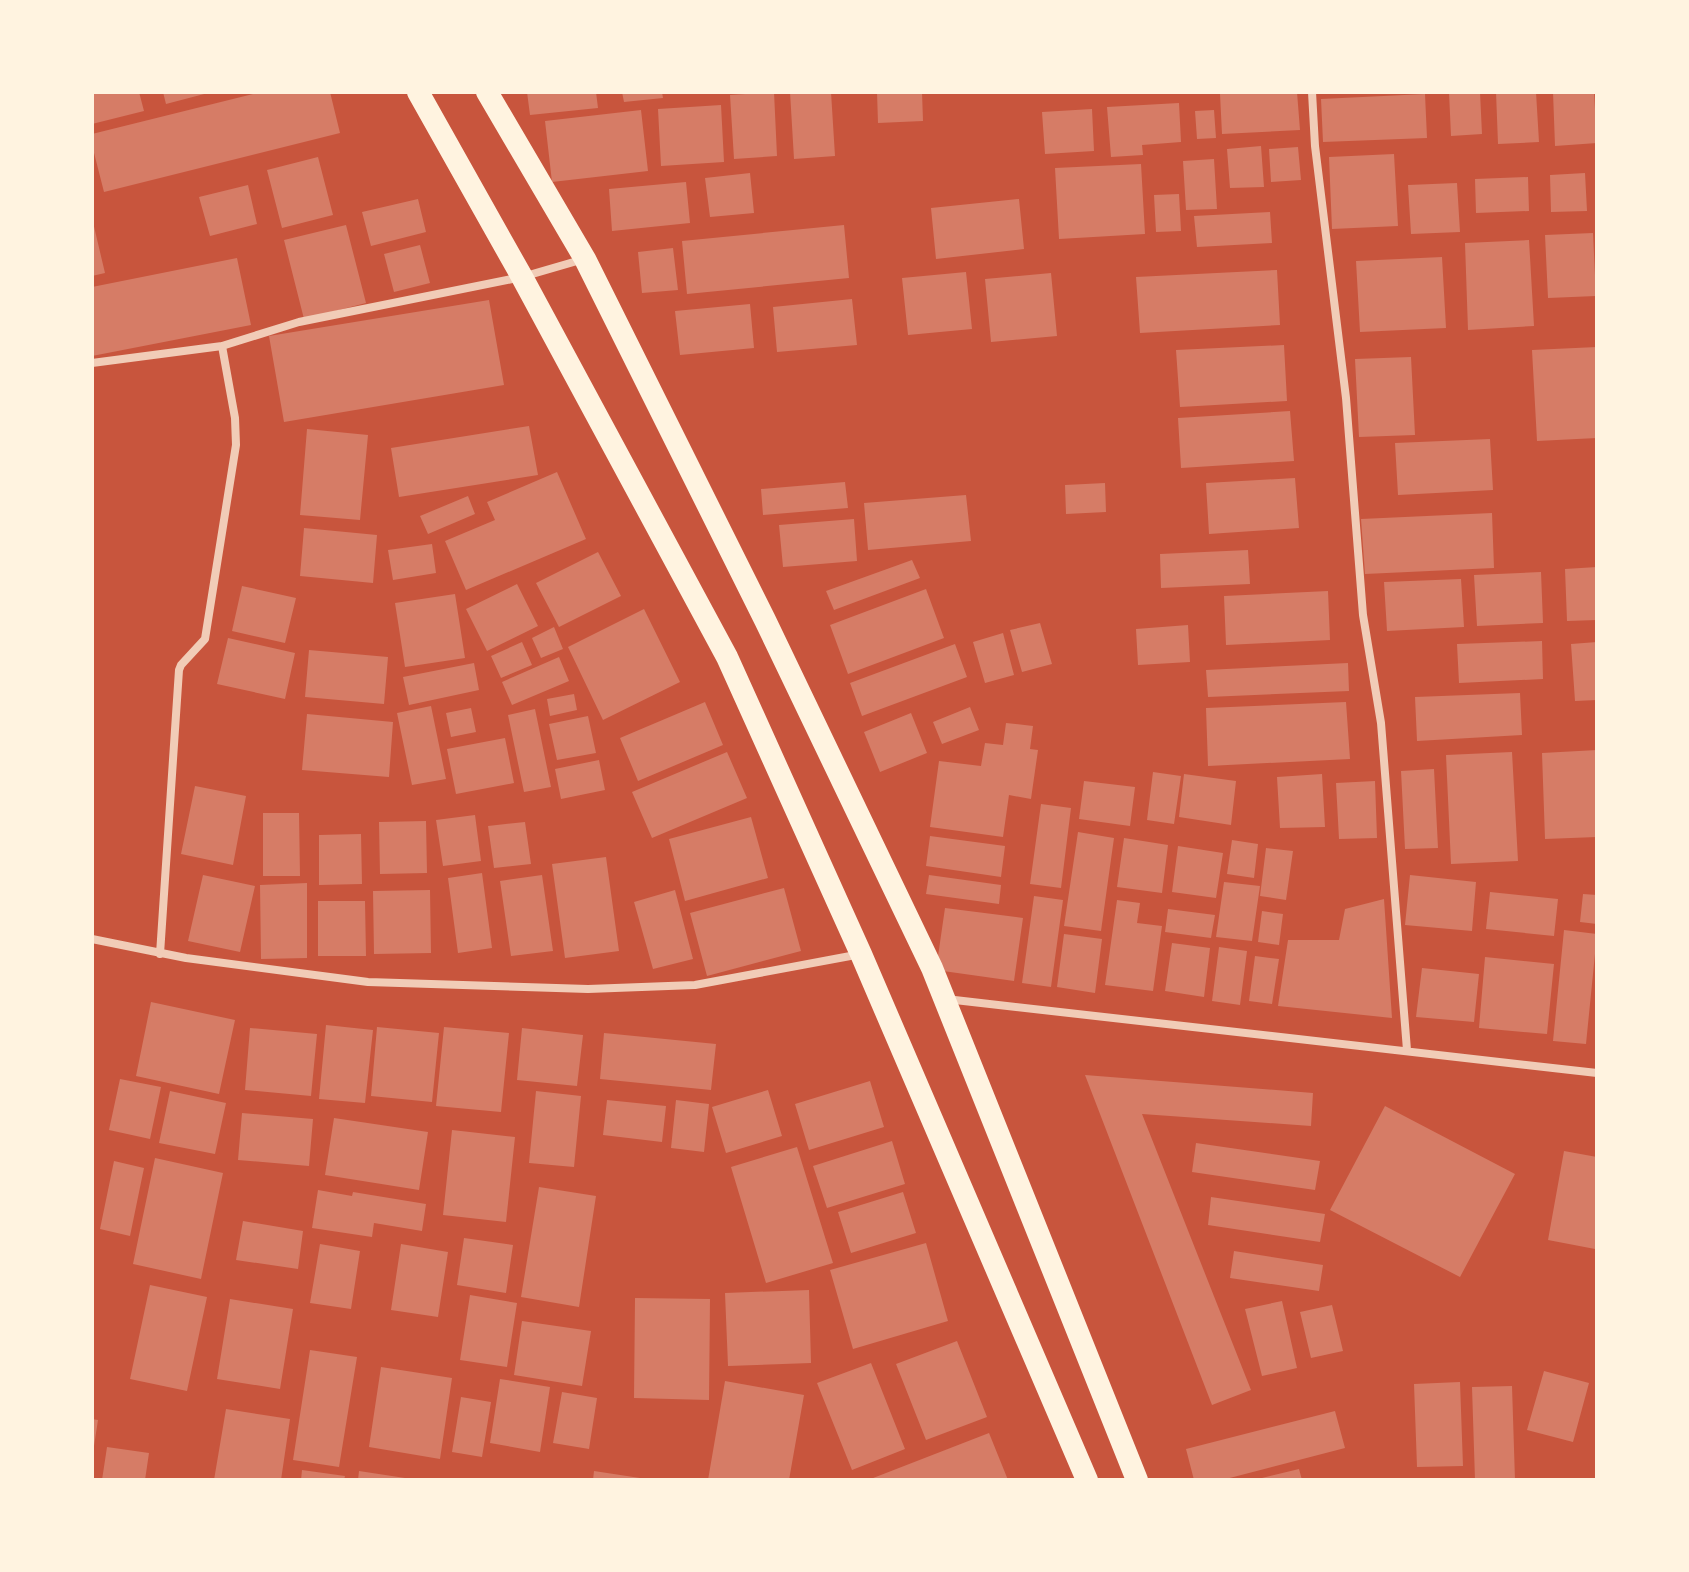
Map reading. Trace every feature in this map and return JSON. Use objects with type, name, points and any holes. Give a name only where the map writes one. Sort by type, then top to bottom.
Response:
[{"type":"highway","points":[[418,92],[522,277],[727,657],[861,954],[1087,1480]]},
{"type":"highway","points":[[487,92],[585,259],[771,634],[945,999],[1137,1480]]},
{"type":"street","points":[[1312,92],[1315,146],[1346,398],[1363,615],[1381,723],[1407,1050]]},
{"type":"street","points":[[92,363],[222,346],[299,322],[522,277],[585,259]]},
{"type":"street","points":[[160,954],[179,670],[205,639],[236,445],[235,418],[222,346]]},
{"type":"street","points":[[92,939],[160,954],[368,982],[588,989],[695,985],[861,954]]},
{"type":"street","points":[[945,999],[1597,1073]]},
{"type":"building","points":[[92,92],[139,92],[144,111],[92,124]]},
{"type":"building","points":[[163,92],[208,92],[208,93],[166,104]]},
{"type":"building","points":[[261,92],[330,92],[340,133],[104,192],[92,134]]},
{"type":"building","points":[[527,92],[596,92],[598,108],[530,115]]},
{"type":"building","points":[[622,92],[662,92],[663,98],[624,102]]},
{"type":"building","points":[[774,92],[777,156],[734,159],[730,95]]},
{"type":"building","points":[[790,92],[831,92],[835,156],[794,159]]},
{"type":"building","points":[[877,92],[922,92],[923,121],[878,123]]},
{"type":"building","points":[[1297,92],[1300,130],[1222,134],[1220,94]]},
{"type":"building","points":[[1449,92],[1480,92],[1482,134],[1451,136]]},
{"type":"building","points":[[1496,92],[1536,92],[1539,142],[1498,144]]},
{"type":"building","points":[[1553,92],[1594,92],[1597,143],[1555,146]]},
{"type":"building","points":[[1425,94],[1427,138],[1323,142],[1321,99]]},
{"type":"building","points":[[1179,103],[1181,142],[1142,145],[1143,155],[1111,157],[1107,107]]},
{"type":"building","points":[[721,105],[724,162],[661,166],[658,109]]},
{"type":"building","points":[[1092,109],[1094,151],[1045,154],[1042,112]]},
{"type":"building","points":[[641,110],[648,171],[552,182],[545,121]]},
{"type":"building","points":[[1214,110],[1216,138],[1197,139],[1195,111]]},
{"type":"building","points":[[1261,146],[1264,187],[1230,188],[1227,149]]},
{"type":"building","points":[[1298,147],[1301,180],[1271,182],[1269,149]]},
{"type":"building","points":[[1394,154],[1398,226],[1332,229],[1329,157]]},
{"type":"building","points":[[318,157],[333,215],[282,228],[267,170]]},
{"type":"building","points":[[1214,159],[1217,209],[1186,210],[1183,161]]},
{"type":"building","points":[[1141,164],[1145,234],[1059,239],[1055,168]]},
{"type":"building","points":[[750,173],[754,213],[710,217],[705,178]]},
{"type":"building","points":[[1585,173],[1587,211],[1551,212],[1550,175]]},
{"type":"building","points":[[1528,177],[1529,211],[1476,213],[1475,179]]},
{"type":"building","points":[[686,182],[690,223],[612,231],[609,189]]},
{"type":"building","points":[[1457,183],[1460,232],[1411,234],[1408,185]]},
{"type":"building","points":[[248,185],[257,224],[210,236],[199,197]]},
{"type":"building","points":[[1179,194],[1181,231],[1156,232],[1154,195]]},
{"type":"building","points":[[418,199],[426,232],[371,246],[362,212]]},
{"type":"building","points":[[1019,199],[1024,249],[936,259],[931,208]]},
{"type":"building","points":[[1270,212],[1272,243],[1197,247],[1194,216]]},
{"type":"building","points":[[92,218],[105,273],[92,276]]},
{"type":"building","points":[[346,225],[366,303],[304,319],[284,240]]},
{"type":"building","points":[[844,225],[849,278],[687,294],[682,241]]},
{"type":"building","points":[[1593,233],[1596,296],[1548,298],[1545,235]]},
{"type":"building","points":[[1529,240],[1534,326],[1468,330],[1465,243]]},
{"type":"building","points":[[420,245],[430,283],[394,292],[384,254]]},
{"type":"building","points":[[673,248],[678,290],[642,293],[638,252]]},
{"type":"building","points":[[1442,257],[1446,328],[1360,332],[1356,261]]},
{"type":"building","points":[[237,258],[251,325],[92,356],[92,287]]},
{"type":"building","points":[[1277,270],[1280,325],[1140,333],[1136,277]]},
{"type":"building","points":[[966,272],[972,329],[908,335],[902,278]]},
{"type":"building","points":[[1051,273],[1057,336],[991,342],[985,279]]},
{"type":"building","points":[[852,299],[857,345],[777,352],[773,307]]},
{"type":"building","points":[[489,300],[504,385],[284,422],[269,336]]},
{"type":"building","points":[[750,304],[754,348],[680,355],[675,311]]},
{"type":"building","points":[[1284,345],[1287,401],[1180,407],[1176,350]]},
{"type":"building","points":[[1597,347],[1597,438],[1537,441],[1532,350]]},
{"type":"building","points":[[1411,357],[1415,435],[1359,437],[1355,359]]},
{"type":"building","points":[[1290,411],[1294,461],[1181,468],[1178,418]]},
{"type":"building","points":[[529,426],[538,475],[399,497],[391,448]]},
{"type":"building","points":[[307,429],[368,435],[360,520],[300,515]]},
{"type":"building","points":[[1490,439],[1493,490],[1398,495],[1395,443]]},
{"type":"building","points":[[557,472],[586,539],[466,590],[445,541],[495,520],[487,502]]},
{"type":"building","points":[[1295,478],[1299,528],[1209,534],[1206,483]]},
{"type":"building","points":[[845,482],[848,508],[763,515],[761,489]]},
{"type":"building","points":[[1105,483],[1106,512],[1066,514],[1065,485]]},
{"type":"building","points":[[966,495],[971,541],[868,550],[864,503]]},
{"type":"building","points":[[468,496],[475,514],[428,534],[420,516]]},
{"type":"building","points":[[1492,513],[1494,568],[1365,574],[1361,519]]},
{"type":"building","points":[[854,519],[857,561],[783,567],[779,525]]},
{"type":"building","points":[[304,528],[377,535],[373,583],[300,576]]},
{"type":"building","points":[[432,544],[436,573],[393,580],[388,550]]},
{"type":"building","points":[[1248,550],[1250,584],[1161,588],[1160,554]]},
{"type":"building","points":[[598,552],[621,596],[559,627],[536,583]]},
{"type":"building","points":[[912,560],[920,578],[834,610],[826,591]]},
{"type":"building","points":[[1597,567],[1597,620],[1567,621],[1565,569]]},
{"type":"building","points":[[1541,572],[1543,623],[1477,626],[1474,575]]},
{"type":"building","points":[[1461,579],[1464,627],[1387,631],[1384,582]]},
{"type":"building","points":[[517,584],[538,626],[487,651],[466,609]]},
{"type":"building","points":[[242,586],[296,598],[285,643],[232,631]]},
{"type":"building","points":[[926,589],[944,638],[848,674],[830,625]]},
{"type":"building","points":[[1328,591],[1330,640],[1226,645],[1224,596]]},
{"type":"building","points":[[455,594],[465,658],[405,667],[395,603]]},
{"type":"building","points":[[644,609],[680,682],[603,720],[568,647]]},
{"type":"building","points":[[1040,623],[1052,664],[1022,672],[1010,630]]},
{"type":"building","points":[[1188,625],[1190,662],[1138,665],[1136,629]]},
{"type":"building","points":[[554,627],[563,649],[541,658],[532,638]]},
{"type":"building","points":[[1003,633],[1014,675],[985,683],[973,642]]},
{"type":"building","points":[[228,638],[295,653],[285,699],[217,684]]},
{"type":"building","points":[[1542,641],[1543,679],[1459,683],[1457,644]]},
{"type":"building","points":[[522,642],[532,665],[501,678],[491,656]]},
{"type":"building","points":[[1597,642],[1597,700],[1575,701],[1571,644]]},
{"type":"building","points":[[955,644],[967,677],[862,716],[850,683]]},
{"type":"building","points":[[309,650],[388,657],[384,704],[305,697]]},
{"type":"building","points":[[559,657],[569,681],[512,705],[502,682]]},
{"type":"building","points":[[474,663],[479,690],[409,705],[403,677]]},
{"type":"building","points":[[1348,663],[1349,691],[1208,697],[1206,670]]},
{"type":"building","points":[[1520,693],[1522,735],[1417,741],[1415,697]]},
{"type":"building","points":[[574,694],[577,710],[550,716],[547,699]]},
{"type":"building","points":[[705,702],[723,745],[638,781],[620,738]]},
{"type":"building","points":[[1346,702],[1350,759],[1208,766],[1206,708]]},
{"type":"building","points":[[431,706],[446,779],[412,785],[397,713]]},
{"type":"building","points":[[970,707],[979,730],[942,744],[933,722]]},
{"type":"building","points":[[471,708],[476,732],[451,737],[446,713]]},
{"type":"building","points":[[535,709],[551,787],[524,792],[508,715]]},
{"type":"building","points":[[911,713],[927,753],[880,772],[864,732]]},
{"type":"building","points":[[307,714],[393,722],[389,777],[302,770]]},
{"type":"building","points":[[588,716],[596,753],[557,760],[549,724]]},
{"type":"building","points":[[1006,723],[1033,726],[1030,749],[1038,750],[1031,799],[1009,795],[1003,837],[930,827],[939,761],[981,766],[985,743],[1003,745]]},
{"type":"building","points":[[505,738],[514,783],[456,794],[447,749]]},
{"type":"building","points":[[1597,750],[1597,837],[1545,839],[1542,753]]},
{"type":"building","points":[[727,752],[747,798],[652,838],[632,792]]},
{"type":"building","points":[[1512,752],[1518,861],[1451,864],[1446,755]]},
{"type":"building","points":[[599,760],[605,790],[561,799],[555,769]]},
{"type":"building","points":[[1434,769],[1438,848],[1405,849],[1401,771]]},
{"type":"building","points":[[1153,772],[1181,776],[1174,824],[1147,820]]},
{"type":"building","points":[[1184,774],[1236,781],[1231,825],[1179,817]]},
{"type":"building","points":[[1322,774],[1325,827],[1280,828],[1277,777]]},
{"type":"building","points":[[1084,781],[1135,787],[1130,826],[1079,819]]},
{"type":"building","points":[[1375,781],[1377,838],[1339,839],[1336,783]]},
{"type":"building","points":[[195,786],[246,796],[233,865],[181,854]]},
{"type":"building","points":[[1041,804],[1071,808],[1061,888],[1030,884]]},
{"type":"building","points":[[263,813],[299,813],[300,876],[263,876]]},
{"type":"building","points":[[475,815],[481,861],[443,866],[436,820]]},
{"type":"building","points":[[751,817],[768,878],[685,901],[669,839]]},
{"type":"building","points":[[426,821],[427,873],[380,874],[379,822]]},
{"type":"building","points":[[525,822],[531,864],[494,868],[488,826]]},
{"type":"building","points":[[1078,832],[1114,838],[1101,931],[1064,926]]},
{"type":"building","points":[[361,834],[362,884],[319,885],[319,835]]},
{"type":"building","points":[[930,836],[1005,846],[1001,877],[926,866]]},
{"type":"building","points":[[1124,838],[1168,845],[1162,893],[1117,887]]},
{"type":"building","points":[[1232,840],[1258,844],[1254,878],[1227,874]]},
{"type":"building","points":[[1178,846],[1223,853],[1216,898],[1172,892]]},
{"type":"building","points":[[1266,848],[1293,851],[1286,900],[1260,896]]},
{"type":"building","points":[[606,857],[619,951],[565,958],[552,864]]},
{"type":"building","points":[[482,873],[492,948],[458,953],[448,878]]},
{"type":"building","points":[[203,875],[255,886],[240,952],[188,941]]},
{"type":"building","points":[[542,875],[553,951],[511,956],[500,881]]},
{"type":"building","points":[[929,875],[1001,885],[999,904],[926,894]]},
{"type":"building","points":[[1410,875],[1476,882],[1472,931],[1405,925]]},
{"type":"building","points":[[1224,882],[1260,886],[1252,941],[1216,937]]},
{"type":"building","points":[[307,883],[307,958],[261,959],[260,885]]},
{"type":"building","points":[[784,888],[801,951],[707,976],[690,913]]},
{"type":"building","points":[[430,890],[431,953],[374,954],[373,891]]},
{"type":"building","points":[[675,890],[693,959],[653,969],[634,902]]},
{"type":"building","points":[[1490,892],[1558,899],[1554,936],[1486,929]]},
{"type":"building","points":[[1583,894],[1597,895],[1597,924],[1580,922]]},
{"type":"building","points":[[1034,896],[1063,900],[1051,987],[1022,983]]},
{"type":"building","points":[[1384,899],[1392,1018],[1278,1006],[1288,940],[1339,940],[1345,909]]},
{"type":"building","points":[[1117,900],[1140,903],[1137,923],[1162,926],[1153,991],[1105,985]]},
{"type":"building","points":[[318,901],[365,901],[366,956],[318,956]]},
{"type":"building","points":[[945,908],[1023,918],[1014,981],[936,970]]},
{"type":"building","points":[[1168,909],[1215,915],[1211,938],[1165,932]]},
{"type":"building","points":[[1262,911],[1283,914],[1279,945],[1258,942]]},
{"type":"building","points":[[1564,930],[1597,934],[1586,1044],[1553,1041]]},
{"type":"building","points":[[1064,934],[1102,939],[1095,993],[1057,987]]},
{"type":"building","points":[[1172,943],[1210,948],[1204,997],[1165,991]]},
{"type":"building","points":[[1219,947],[1247,951],[1240,1005],[1212,1001]]},
{"type":"building","points":[[1255,956],[1279,959],[1272,1004],[1249,1001]]},
{"type":"building","points":[[1485,957],[1554,964],[1547,1034],[1479,1028]]},
{"type":"building","points":[[1422,968],[1479,974],[1474,1022],[1416,1017]]},
{"type":"building","points":[[151,1002],[235,1020],[219,1094],[136,1076]]},
{"type":"building","points":[[326,1025],[373,1030],[365,1103],[319,1099]]},
{"type":"building","points":[[377,1027],[439,1033],[432,1102],[371,1096]]},
{"type":"building","points":[[444,1027],[509,1033],[501,1112],[436,1106]]},
{"type":"building","points":[[250,1028],[317,1034],[311,1096],[245,1090]]},
{"type":"building","points":[[522,1028],[583,1035],[577,1086],[517,1080]]},
{"type":"building","points":[[604,1033],[716,1044],[711,1090],[600,1079]]},
{"type":"building","points":[[1085,1075],[1313,1093],[1311,1126],[1142,1114],[1251,1390],[1212,1405]]},
{"type":"building","points":[[120,1079],[161,1087],[150,1139],[109,1130]]},
{"type":"building","points":[[870,1081],[884,1127],[809,1150],[795,1104]]},
{"type":"building","points":[[768,1090],[782,1136],[726,1153],[712,1107]]},
{"type":"building","points":[[170,1091],[226,1103],[215,1154],[159,1143]]},
{"type":"building","points":[[536,1091],[581,1096],[574,1167],[529,1163]]},
{"type":"building","points":[[607,1100],[666,1106],[662,1142],[603,1135]]},
{"type":"building","points":[[676,1100],[709,1104],[704,1152],[671,1148]]},
{"type":"building","points":[[1385,1106],[1515,1174],[1460,1277],[1330,1210]]},
{"type":"building","points":[[242,1113],[313,1119],[309,1166],[238,1160]]},
{"type":"building","points":[[334,1118],[428,1132],[419,1190],[325,1175]]},
{"type":"building","points":[[452,1130],[515,1137],[506,1222],[443,1215]]},
{"type":"building","points":[[892,1141],[905,1184],[827,1208],[813,1166]]},
{"type":"building","points":[[1196,1143],[1320,1161],[1315,1190],[1192,1172]]},
{"type":"building","points":[[797,1147],[833,1263],[766,1283],[731,1167]]},
{"type":"building","points":[[1564,1151],[1597,1157],[1595,1249],[1548,1240]]},
{"type":"building","points":[[155,1158],[223,1173],[201,1279],[133,1264]]},
{"type":"building","points":[[114,1161],[144,1168],[130,1236],[100,1229]]},
{"type":"building","points":[[539,1187],[596,1196],[579,1307],[521,1297]]},
{"type":"building","points":[[318,1190],[352,1196],[353,1192],[426,1204],[422,1231],[374,1223],[372,1237],[312,1228]]},
{"type":"building","points":[[903,1192],[916,1233],[851,1253],[838,1212]]},
{"type":"building","points":[[1211,1197],[1325,1214],[1320,1242],[1208,1225]]},
{"type":"building","points":[[243,1221],[303,1231],[298,1269],[236,1260]]},
{"type":"building","points":[[464,1238],[513,1245],[506,1293],[457,1285]]},
{"type":"building","points":[[926,1243],[948,1321],[853,1349],[830,1270]]},
{"type":"building","points":[[320,1244],[360,1251],[351,1309],[310,1303]]},
{"type":"building","points":[[401,1244],[448,1252],[438,1317],[391,1310]]},
{"type":"building","points":[[1234,1251],[1323,1265],[1319,1291],[1230,1278]]},
{"type":"building","points":[[150,1285],[207,1297],[187,1391],[130,1379]]},
{"type":"building","points":[[809,1290],[811,1363],[728,1366],[725,1293]]},
{"type":"building","points":[[470,1295],[517,1303],[507,1367],[460,1360]]},
{"type":"building","points":[[635,1298],[710,1299],[709,1400],[634,1398]]},
{"type":"building","points":[[230,1299],[293,1309],[280,1389],[217,1379]]},
{"type":"building","points":[[1282,1301],[1297,1368],[1262,1376],[1245,1309]]},
{"type":"building","points":[[1332,1305],[1343,1351],[1311,1358],[1300,1312]]},
{"type":"building","points":[[522,1321],[591,1331],[582,1386],[514,1375]]},
{"type":"building","points":[[957,1341],[987,1417],[926,1440],[896,1364]]},
{"type":"building","points":[[310,1350],[357,1357],[339,1467],[293,1460]]},
{"type":"building","points":[[871,1363],[905,1449],[852,1470],[817,1383]]},
{"type":"building","points":[[381,1367],[452,1378],[440,1459],[369,1447]]},
{"type":"building","points":[[1544,1371],[1589,1383],[1573,1442],[1527,1430]]},
{"type":"building","points":[[500,1379],[550,1387],[540,1452],[490,1443]]},
{"type":"building","points":[[725,1381],[804,1395],[789,1480],[708,1480]]},
{"type":"building","points":[[1460,1382],[1463,1466],[1417,1467],[1414,1384]]},
{"type":"building","points":[[1512,1386],[1515,1480],[1475,1480],[1472,1387]]},
{"type":"building","points":[[562,1392],[597,1398],[589,1449],[553,1443]]},
{"type":"building","points":[[461,1397],[491,1402],[482,1457],[452,1452]]},
{"type":"building","points":[[226,1409],[290,1419],[281,1480],[214,1480]]},
{"type":"building","points":[[1335,1411],[1345,1448],[1222,1480],[1194,1480],[1186,1449]]},
{"type":"building","points":[[92,1419],[98,1420],[94,1446],[92,1446]]},
{"type":"building","points":[[989,1433],[1008,1480],[868,1480]]},
{"type":"building","points":[[107,1447],[149,1453],[145,1480],[102,1480]]},
{"type":"building","points":[[1299,1469],[1302,1480],[1258,1480],[1258,1479]]},
{"type":"building","points":[[302,1470],[345,1476],[344,1480],[301,1480]]},
{"type":"building","points":[[359,1471],[405,1478],[405,1480],[358,1480]]},
{"type":"building","points":[[594,1471],[640,1478],[640,1480],[593,1480]]}]
